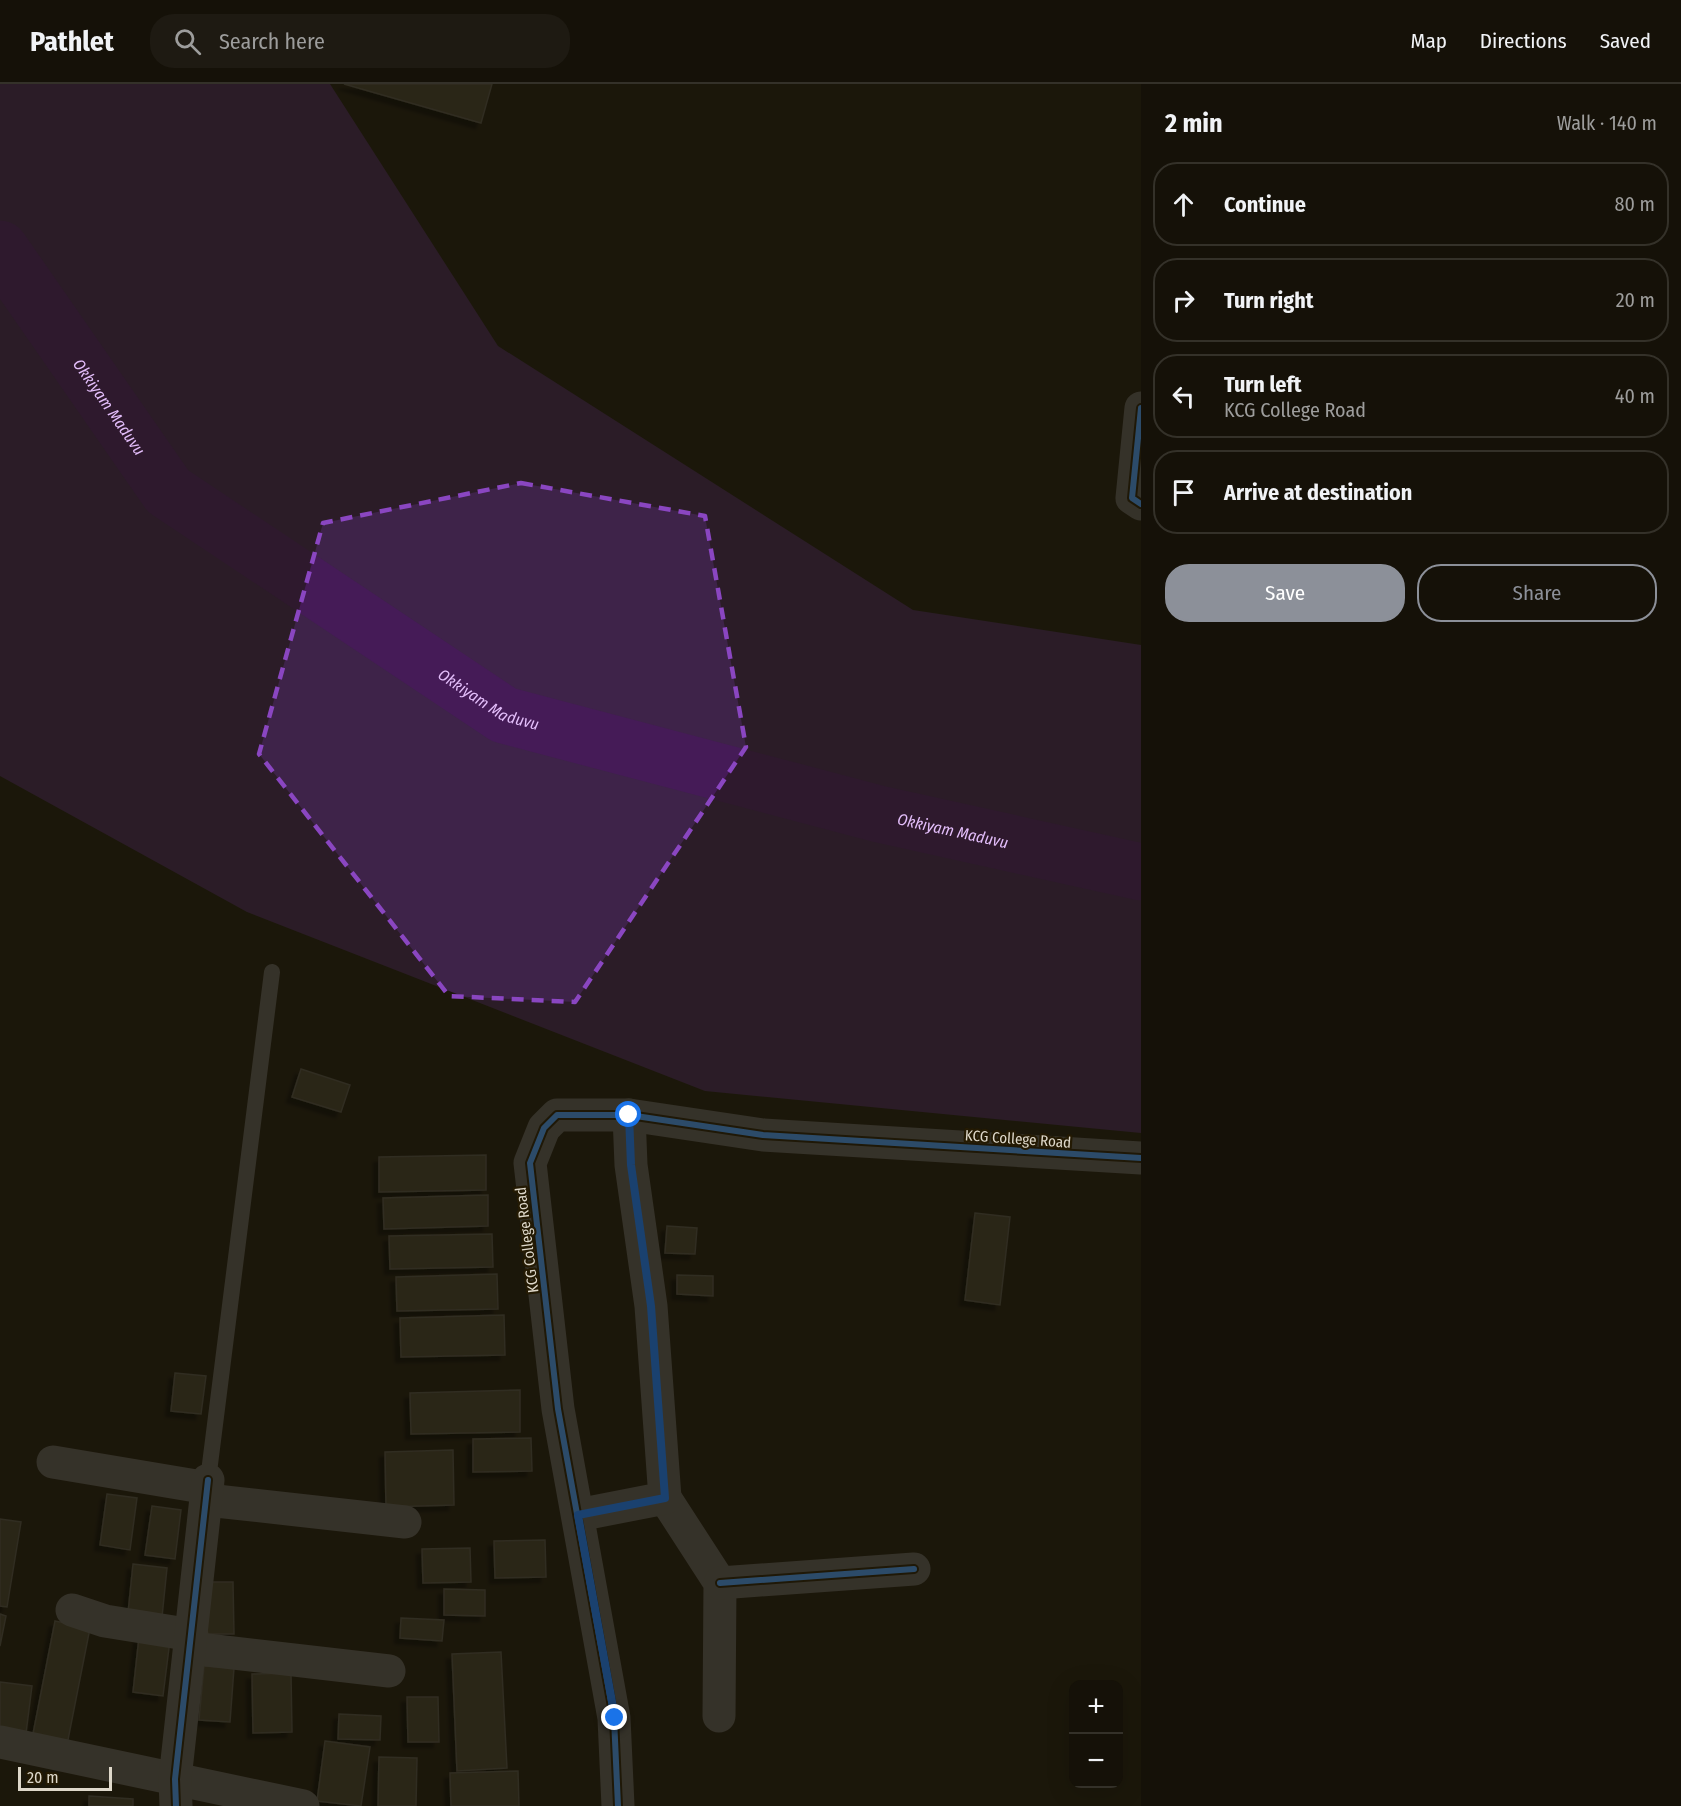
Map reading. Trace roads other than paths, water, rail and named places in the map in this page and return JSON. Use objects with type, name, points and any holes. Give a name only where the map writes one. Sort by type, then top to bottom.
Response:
[{"type":"street","points":[[1141,408],[1132,498],[1141,504]]},
{"type":"street","name":"KCG College Road","points":[[618,1806],[615,1718],[558,1409],[530,1163],[544,1128],[557,1115],[629,1115],[764,1135],[1141,1158]]},
{"type":"street","points":[[629,1115],[631,1165],[651,1306],[665,1498],[720,1583],[719,1716]]},
{"type":"street","points":[[53,1462],[405,1522]]},
{"type":"street","points":[[176,1793],[208,1490]]},
{"type":"street","points":[[578,1515],[665,1498]]},
{"type":"street","points":[[720,1583],[914,1569]]},
{"type":"street","points":[[72,1610],[105,1621],[191,1642],[390,1671]]},
{"type":"street","points":[[0,1742],[176,1793],[303,1806]]},
{"type":"lane","points":[[208,1490],[272,972]]},
{"type":"waterway","name":"Okkiyam Maduvu","points":[[0,249],[168,491],[504,715],[879,814],[1141,872]]}]
